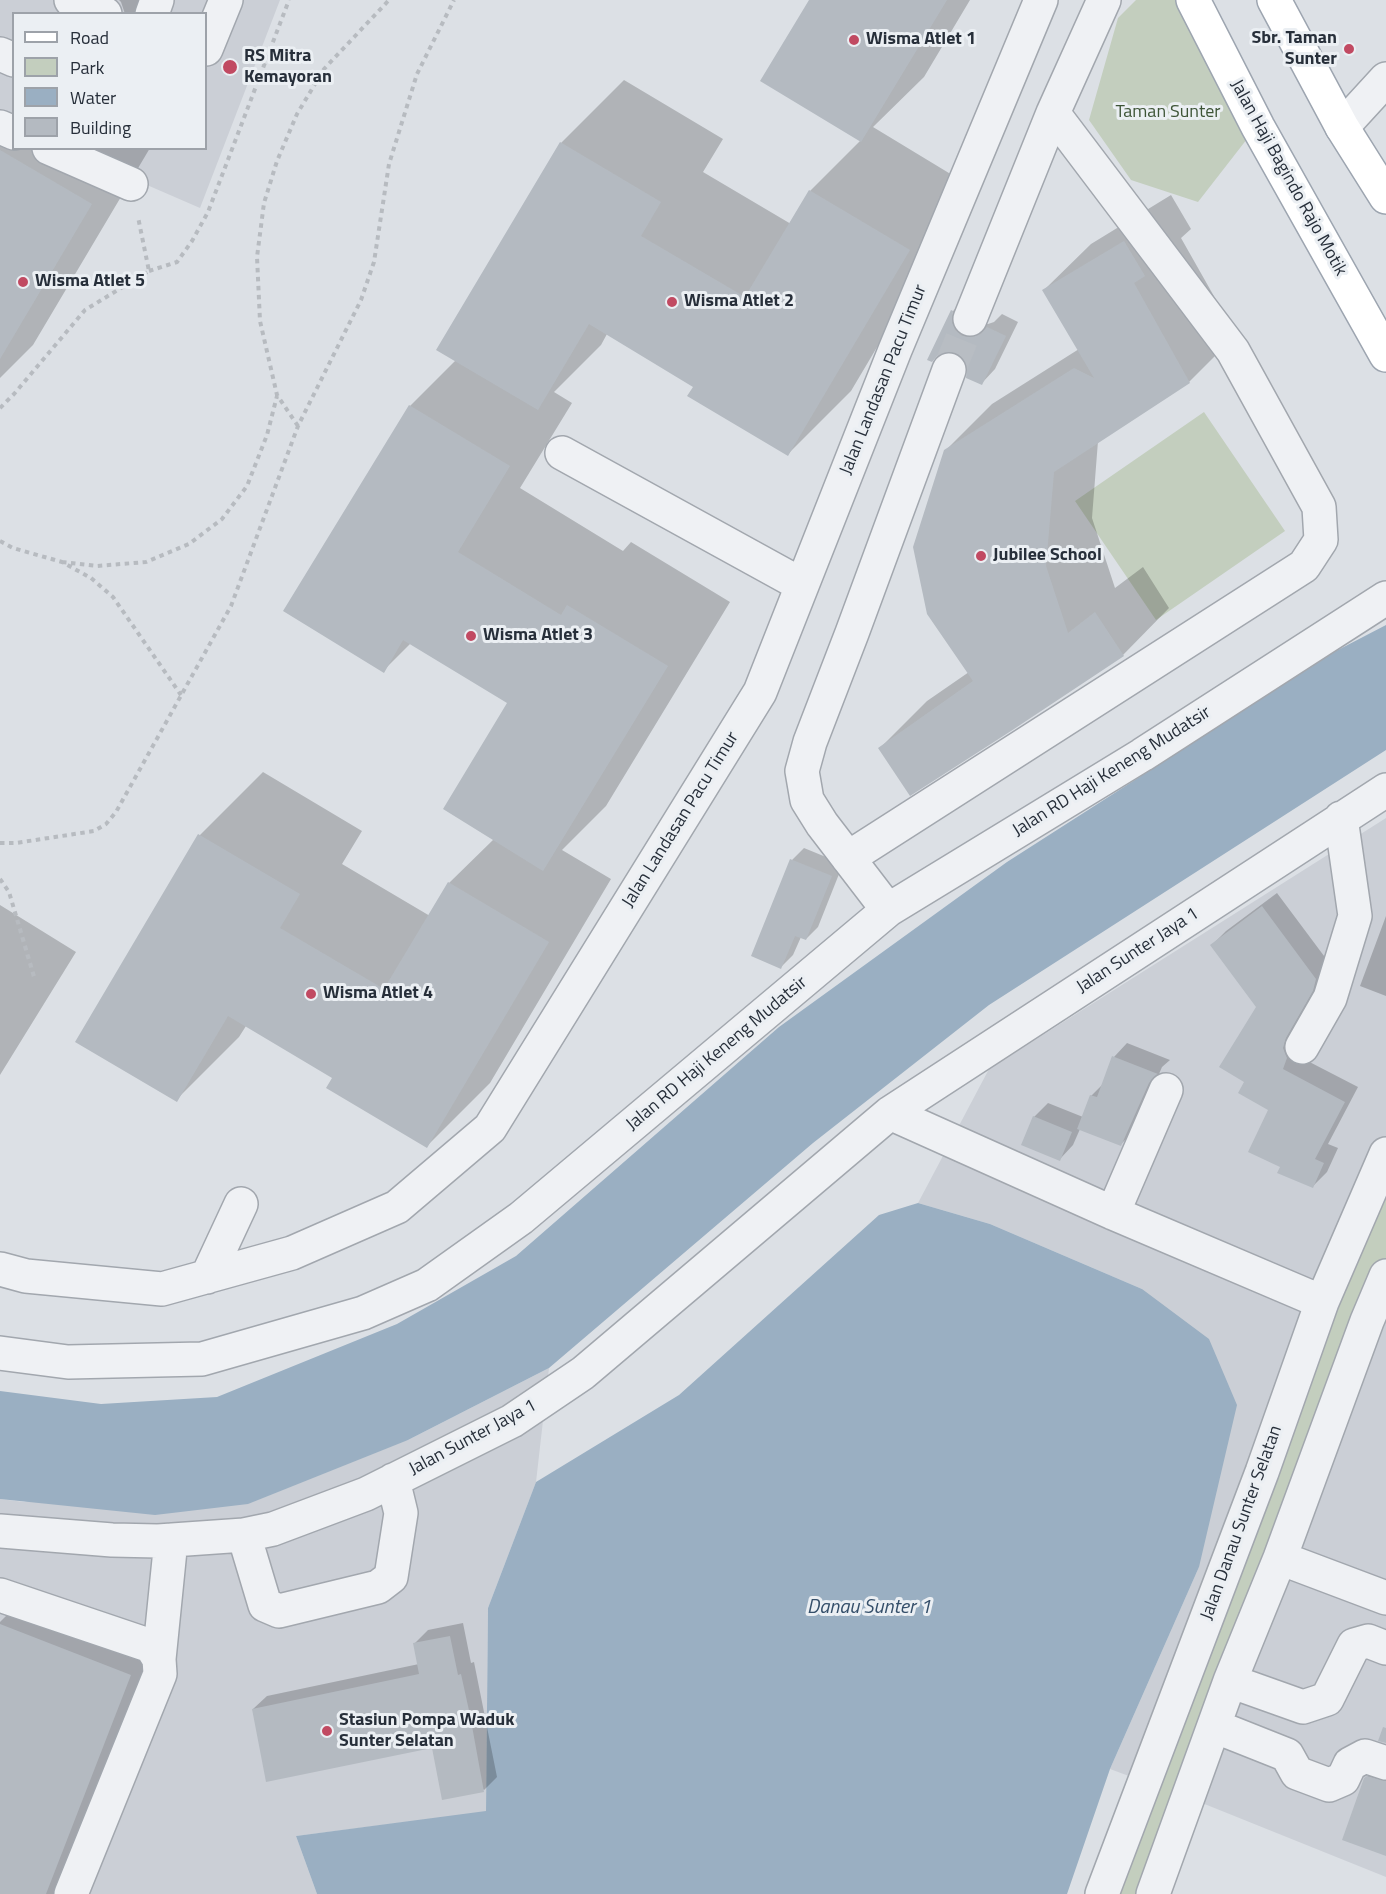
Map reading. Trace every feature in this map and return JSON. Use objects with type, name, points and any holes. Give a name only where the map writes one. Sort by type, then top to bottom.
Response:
[{"type":"main road","name":"Jalan Haji Bagindo Rajo Motik","points":[[1193,0],[1258,127],[1386,355]]},
{"type":"main road","points":[[1274,0],[1342,127],[1386,197]]},
{"type":"street","points":[[71,0],[100,12]]},
{"type":"street","points":[[207,47],[226,0]]},
{"type":"street","name":"Jalan Landasan Pacu Timur","points":[[0,1269],[26,1276],[162,1289],[292,1253],[397,1207],[490,1128],[760,692],[895,350],[1041,0]]},
{"type":"street","points":[[970,319],[1053,113],[1104,0]]},
{"type":"street","points":[[1342,127],[1386,80]]},
{"type":"street","points":[[848,858],[1304,566],[1321,540],[1319,507],[1233,351],[1053,113]]},
{"type":"street","points":[[54,150],[131,184]]},
{"type":"street","points":[[888,910],[822,824],[807,800],[802,771],[810,742],[948,370]]},
{"type":"street","points":[[562,453],[802,585]]},
{"type":"street","name":"Jalan RD Haji Keneng Mudatsir","points":[[0,1353],[68,1362],[202,1359],[363,1313],[427,1285],[521,1218],[888,910],[1142,755],[1386,598]]},
{"type":"street","name":"Jalan Sunter Jaya 1","points":[[0,1531],[112,1540],[171,1540],[244,1535],[273,1529],[366,1494],[512,1421],[583,1373],[890,1113],[1386,790]]},
{"type":"street","points":[[1302,1047],[1330,998],[1355,916],[1341,818]]},
{"type":"street","points":[[1113,1213],[1166,1090]]},
{"type":"street","points":[[890,1113],[1113,1213],[1322,1302]]},
{"type":"street","name":"Jalan Danau Sunter Selatan","points":[[1102,1894],[1262,1472],[1322,1302],[1386,1154]]},
{"type":"street","points":[[207,1277],[241,1204]]},
{"type":"street","points":[[1152,1894],[1230,1681],[1376,1324],[1386,1276]]},
{"type":"street","points":[[244,1535],[265,1605],[279,1611],[378,1587],[391,1577],[401,1513],[393,1480]]},
{"type":"street","points":[[70,1894],[160,1674],[159,1659],[171,1540]]},
{"type":"street","points":[[1280,1558],[1386,1598]]},
{"type":"street","points":[[0,1595],[151,1646],[159,1659]]},
{"type":"street","points":[[1230,1681],[1303,1707],[1327,1699],[1354,1645],[1368,1641],[1386,1648]]},
{"type":"street","points":[[1214,1726],[1287,1755],[1297,1773],[1329,1785],[1343,1779],[1350,1764],[1365,1756],[1386,1764]]},
{"type":"path","points":[[0,408],[85,310],[149,271],[177,262],[192,241],[208,212],[289,0]]},
{"type":"path","points":[[298,426],[277,395],[260,321],[257,257],[264,203],[277,161],[297,114],[324,69],[389,0]]},
{"type":"path","points":[[0,843],[16,843],[94,831],[106,824],[116,812],[231,606],[298,426],[361,300],[374,262],[389,164],[417,74],[454,0]]},
{"type":"path","points":[[131,184],[149,271]]},
{"type":"path","points":[[0,541],[13,548],[62,562],[97,566],[146,562],[189,544],[222,519],[247,486],[267,435],[277,395]]},
{"type":"path","points":[[62,562],[91,578],[113,597],[181,694]]},
{"type":"path","points":[[0,879],[9,892],[35,980]]},
{"type":"shaded area","name":"RS Mitra Kemayoran","points":[[0,0],[280,0],[200,208],[66,150],[207,150],[207,12],[12,12],[12,126],[0,120]]},
{"type":"shaded area","points":[[1386,818],[1386,1877],[1207,1805],[1110,1769],[1199,1567],[1142,1289],[990,1224],[918,1203],[989,1069]]},
{"type":"shaded area","points":[[549,1368],[536,1482],[488,1608],[486,1812],[296,1836],[317,1894],[0,1894],[0,1499],[24,1502],[408,1440]]},
{"type":"green space","name":"Taman Sunter","points":[[1136,0],[1186,0],[1254,130],[1198,202],[1131,180],[1089,120],[1118,18]]},
{"type":"green space","points":[[1204,412],[1285,531],[1156,620],[1075,501]]},
{"type":"green space","points":[[1386,1170],[1386,1298],[1153,1894],[1102,1894]]},
{"type":"water","points":[[1386,625],[1386,750],[989,1005],[813,1143],[549,1368],[408,1440],[248,1504],[155,1515],[0,1499],[0,1391],[101,1404],[217,1397],[397,1324],[516,1256],[779,1027],[1007,862],[1336,651]]},
{"type":"water","name":"Danau Sunter 1","points":[[918,1203],[990,1224],[1142,1289],[1209,1339],[1237,1405],[1199,1567],[1110,1769],[1067,1894],[317,1894],[296,1836],[486,1811],[488,1608],[536,1482],[679,1395],[879,1215]]},
{"type":"building","name":"Wisma Atlet 1","points":[[809,0],[947,0],[861,142],[760,81]]},
{"type":"building","name":"Wisma Atlet 2","points":[[560,142],[661,202],[641,236],[745,297],[809,190],[910,250],[788,456],[687,396],[693,387],[589,324],[538,410],[436,350]]},
{"type":"building","name":"Wisma Atlet 5","points":[[0,150],[92,204],[0,359]]},
{"type":"building","name":"Jubilee School","points":[[1124,241],[1145,276],[1134,283],[1190,383],[1054,472],[1046,566],[1068,633],[1095,612],[1124,656],[910,796],[878,748],[973,681],[927,614],[913,547],[944,450],[1074,368],[1094,378],[1042,290]]},
{"type":"building","points":[[951,310],[955,330],[962,336],[973,337],[981,334],[987,327],[1006,336],[982,385],[966,378],[967,366],[964,358],[956,353],[945,352],[938,355],[932,362],[927,360]]},
{"type":"building","name":"Wisma Atlet 3","points":[[409,405],[510,466],[458,552],[561,615],[567,605],[668,666],[543,871],[443,809],[507,703],[403,640],[384,673],[283,611]]},
{"type":"building","name":"Wisma Atlet 4","points":[[198,834],[300,894],[280,928],[384,989],[448,882],[549,942],[427,1148],[326,1088],[332,1078],[228,1016],[177,1102],[75,1042]]},
{"type":"building","points":[[790,859],[832,876],[806,940],[795,936],[781,969],[751,956]]},
{"type":"building","points":[[1262,906],[1316,979],[1313,991],[1286,1038],[1283,1048],[1287,1058],[1283,1069],[1345,1102],[1315,1159],[1324,1163],[1313,1188],[1277,1173],[1280,1167],[1248,1152],[1268,1110],[1238,1093],[1244,1082],[1219,1067],[1256,1007],[1210,945]]},
{"type":"building","points":[[1112,1056],[1158,1074],[1149,1083],[1121,1146],[1077,1129],[1090,1095],[1097,1097]]},
{"type":"building","points":[[1033,1116],[1072,1132],[1060,1161],[1021,1145]]},
{"type":"building","points":[[0,1624],[131,1675],[46,1894],[0,1894]]},
{"type":"building","points":[[450,1636],[458,1675],[461,1674],[470,1715],[484,1792],[442,1800],[432,1748],[266,1782],[252,1709],[419,1674],[413,1643]]},
{"type":"building","points":[[1383,1727],[1386,1728],[1386,1743],[1378,1741]]},
{"type":"building","points":[[1367,1776],[1386,1781],[1386,1856],[1342,1840],[1364,1778]]},
{"type":"tunnel","points":[[949,370],[970,319]]},
{"type":"place","name":"Wisma Atlet 1","points":[[854,40]]},
{"type":"place","name":"Sbr. Taman Sunter","points":[[1349,49]]},
{"type":"place","name":"RS Mitra Kemayoran","points":[[230,67]]},
{"type":"place","name":"Wisma Atlet 5","points":[[23,282]]},
{"type":"place","name":"Wisma Atlet 2","points":[[672,302]]},
{"type":"place","name":"Jubilee School","points":[[981,556]]},
{"type":"place","name":"Wisma Atlet 3","points":[[471,636]]},
{"type":"place","name":"Wisma Atlet 4","points":[[311,994]]},
{"type":"place","name":"Stasiun Pompa Waduk Sunter Selatan","points":[[327,1731]]}]
